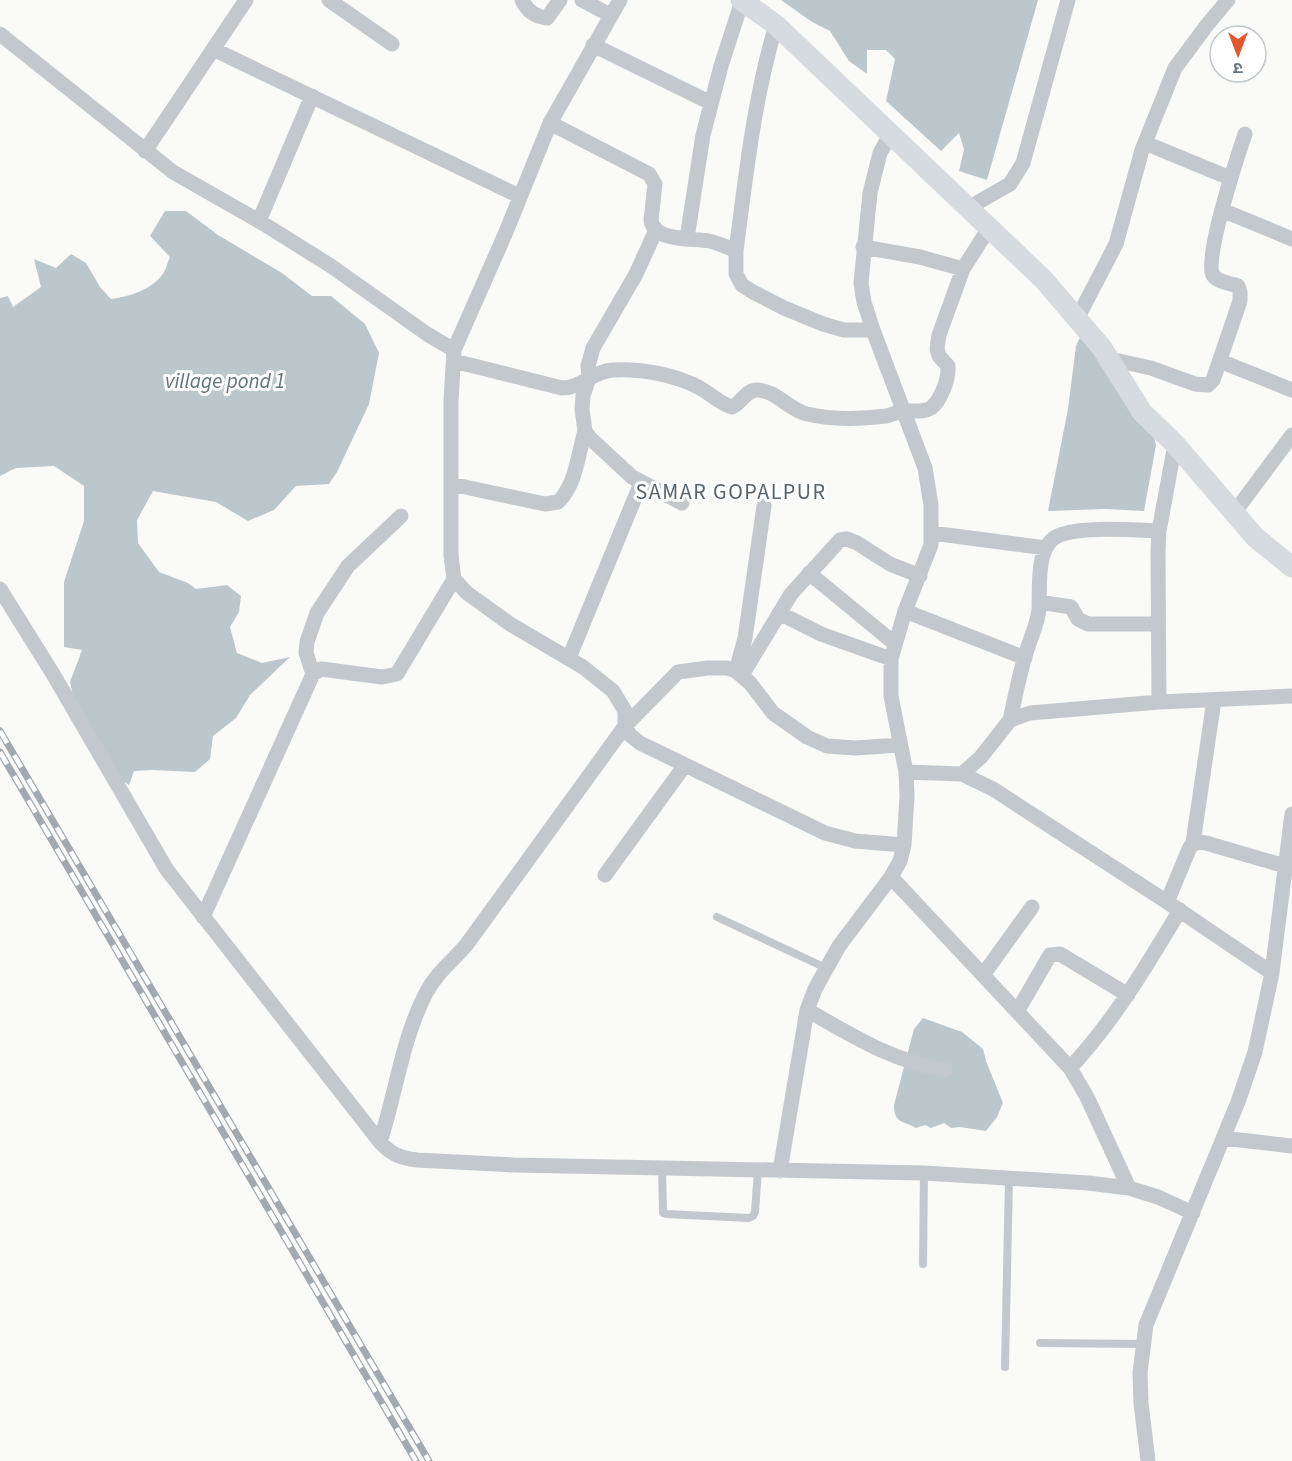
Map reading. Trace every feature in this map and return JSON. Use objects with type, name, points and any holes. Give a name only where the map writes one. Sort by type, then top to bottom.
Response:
[{"type":"street","points":[[145,151],[246,0]]},
{"type":"street","points":[[329,0],[392,44]]},
{"type":"street","points":[[522,0],[531,13],[547,18],[560,0]]},
{"type":"street","points":[[582,0],[610,15]]},
{"type":"street","points":[[620,0],[550,123],[454,355],[450,484],[451,555],[454,579],[487,609],[583,667],[613,691],[625,711],[625,726],[630,735],[640,743],[825,833],[855,841],[904,845]]},
{"type":"street","points":[[968,208],[1010,184],[1021,168],[1029,147],[1068,0]]},
{"type":"street","points":[[1077,319],[1116,244],[1145,143],[1175,68],[1207,24],[1228,0]]},
{"type":"street","points":[[687,238],[697,166],[711,103],[742,1],[776,26],[1044,280],[1110,359],[1142,412],[1175,444],[1270,551],[1292,567]]},
{"type":"street","points":[[776,26],[768,53],[756,114],[736,251],[736,274],[742,285],[753,292],[823,324],[844,330],[873,330]]},
{"type":"street","points":[[0,34],[172,172],[259,221],[331,266],[454,355],[562,388],[578,387],[589,378],[610,370],[643,371],[685,381],[732,407],[751,391],[756,390],[772,394],[795,410],[824,417],[888,416],[903,411],[931,408],[942,393],[948,375],[948,366],[939,356],[937,344],[963,269],[989,228]]},
{"type":"street","points":[[593,45],[711,103]]},
{"type":"street","points":[[213,49],[519,196]]},
{"type":"street","points":[[259,221],[312,96]]},
{"type":"street","points":[[550,123],[649,174],[655,184],[651,220],[656,230],[667,235],[710,241],[736,251]]},
{"type":"street","points":[[1110,359],[1151,368],[1204,385],[1208,385],[1213,380],[1240,301],[1240,292],[1238,286],[1219,280],[1211,273],[1211,257],[1230,178],[1245,134]]},
{"type":"street","points":[[780,1171],[807,1010],[839,946],[891,877],[900,861],[904,845],[906,772],[891,696],[891,659],[905,611],[931,545],[932,533],[925,468],[873,330],[861,283],[863,247],[874,174],[880,153],[890,135]]},
{"type":"street","points":[[1145,143],[1230,178]]},
{"type":"street","points":[[1222,210],[1292,239]]},
{"type":"street","points":[[450,484],[545,504],[558,502],[572,478],[585,431],[583,396],[589,378],[588,366],[597,337],[636,274],[656,230]]},
{"type":"street","points":[[863,247],[920,257],[963,269]]},
{"type":"street","points":[[1220,361],[1292,390]]},
{"type":"street","points":[[585,431],[617,464],[641,483],[682,503]]},
{"type":"street","points":[[1234,513],[1292,435]]},
{"type":"street","points":[[1159,702],[1159,531],[1175,444]]},
{"type":"street","points":[[569,658],[641,483]]},
{"type":"street","points":[[739,673],[764,506]]},
{"type":"street","points":[[313,674],[306,653],[307,642],[317,613],[348,566],[401,516]]},
{"type":"street","points":[[962,774],[981,757],[1010,720],[1024,657],[1034,628],[1046,548],[1052,539],[1061,534],[1076,531],[1159,531]]},
{"type":"street","points":[[932,533],[1046,548]]},
{"type":"street","points":[[739,673],[791,594],[836,543],[847,539],[890,564],[920,576]]},
{"type":"street","points":[[809,573],[894,643]]},
{"type":"street","points":[[203,917],[313,674],[321,669],[382,677],[397,674],[454,579]]},
{"type":"street","points":[[0,589],[53,674],[167,870],[389,1152],[402,1158],[417,1160],[513,1165],[924,1173],[1009,1178],[1130,1188],[1158,1197],[1193,1213]]},
{"type":"street","points":[[1039,602],[1071,607],[1078,619],[1088,624],[1158,624]]},
{"type":"street","points":[[905,611],[1024,657]]},
{"type":"street","points":[[779,613],[821,634],[891,659]]},
{"type":"street","points":[[380,1142],[404,1052],[426,991],[440,972],[467,944],[625,726],[678,672],[728,668],[739,673],[773,713],[819,743],[839,747],[900,745]]},
{"type":"street","points":[[1010,720],[1030,713],[1159,702],[1292,696]]},
{"type":"street","points":[[1070,1068],[1128,995],[1174,906],[1193,843],[1214,700]]},
{"type":"street","points":[[605,875],[685,765]]},
{"type":"street","points":[[906,772],[962,774],[993,789],[1174,906],[1272,973]]},
{"type":"street","points":[[1148,1461],[1140,1373],[1146,1325],[1238,1102],[1255,1052],[1272,973],[1285,930],[1292,814]]},
{"type":"street","points":[[1193,843],[1201,841],[1289,867]]},
{"type":"street","points":[[891,877],[1070,1068],[1087,1096],[1130,1188]]},
{"type":"street","points":[[983,975],[1032,907]]},
{"type":"street","points":[[1018,1010],[1050,955],[1054,953],[1060,954],[1128,995]]},
{"type":"street","points":[[807,1010],[877,1050],[918,1066],[945,1070]]},
{"type":"street","points":[[1223,1138],[1292,1146]]},
{"type":"lane","points":[[717,917],[826,968]]},
{"type":"lane","points":[[662,1168],[663,1213],[749,1218],[755,1212],[758,1170]]},
{"type":"lane","points":[[923,1264],[924,1173]]},
{"type":"lane","points":[[1005,1367],[1009,1178]]},
{"type":"lane","points":[[1040,1343],[1142,1344]]},
{"type":"water","points":[[781,0],[1038,0],[987,180],[959,171],[964,150],[959,133],[941,151],[886,101],[895,59],[886,50],[867,50],[867,74],[849,61],[830,31],[812,22]]},
{"type":"water","name":"village pond 1","points":[[165,211],[186,211],[218,235],[282,273],[312,296],[331,296],[365,324],[379,353],[369,404],[329,484],[296,486],[274,510],[248,521],[216,502],[153,491],[137,520],[138,543],[159,572],[188,583],[196,589],[227,585],[241,596],[239,612],[230,627],[237,653],[262,663],[290,657],[250,695],[236,718],[213,736],[210,759],[195,772],[134,771],[129,785],[117,777],[74,700],[70,682],[82,650],[64,647],[64,582],[84,521],[84,486],[54,466],[16,468],[0,476],[0,298],[8,296],[13,307],[41,287],[34,259],[56,268],[71,254],[86,263],[100,287],[111,299],[125,297],[146,289],[163,273],[170,257],[150,236]]},
{"type":"water","points":[[1082,333],[1153,433],[1156,445],[1144,511],[1106,509],[1048,511],[1068,409],[1076,346]]},
{"type":"water","points":[[923,1018],[962,1032],[983,1049],[1003,1103],[997,1117],[986,1131],[951,1128],[944,1123],[931,1128],[925,1125],[916,1128],[898,1119],[894,1105],[914,1029]]},
{"type":"railway","points":[[0,731],[429,1461]]},
{"type":"railway","points":[[0,752],[416,1461]]},
{"type":"district","name":"SAMAR GOPALPUR","points":[[731,491]]}]
